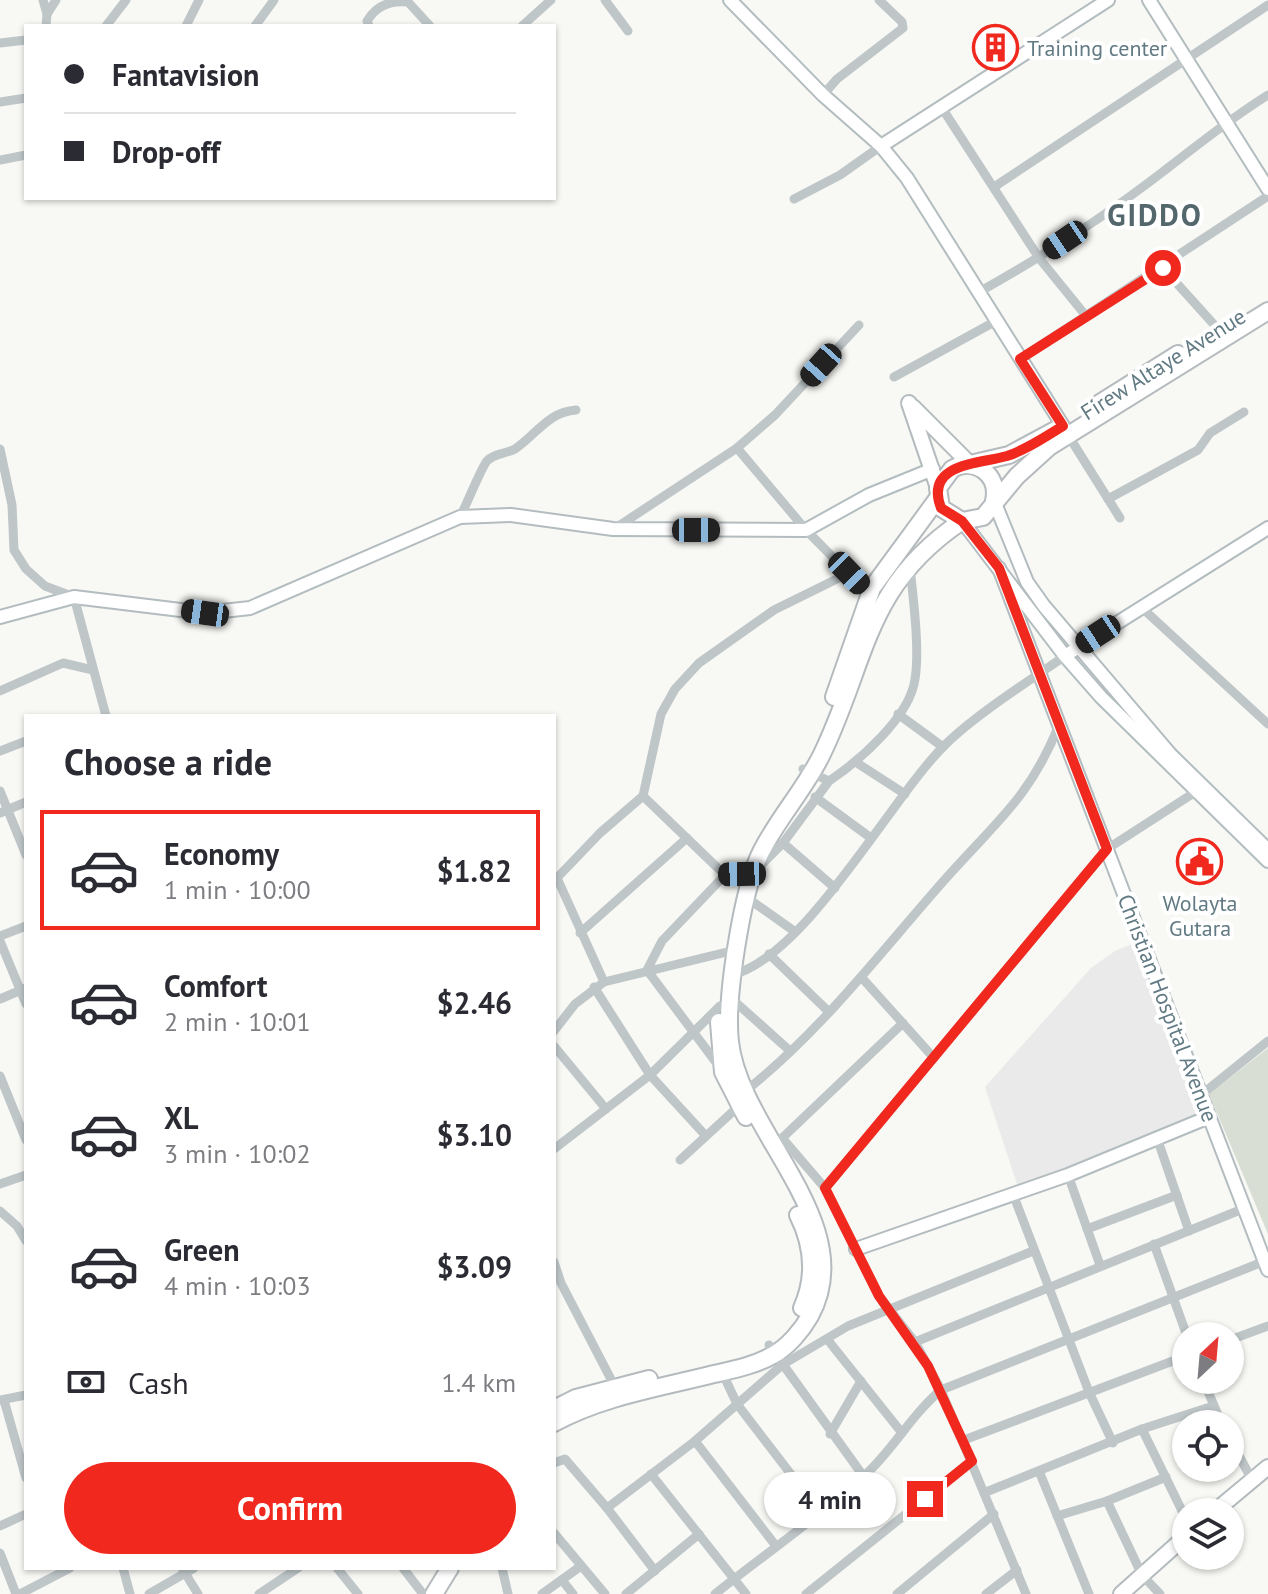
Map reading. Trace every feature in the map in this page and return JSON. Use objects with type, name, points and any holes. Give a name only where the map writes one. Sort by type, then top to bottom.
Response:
[{"type":"highway","name":"Firew Altaye Avenue","points":[[970,464],[1009,455],[1066,431],[1221,334],[1268,299]]},
{"type":"highway","name":"Firew Altaye Avenue","points":[[1221,334],[1268,311]]},
{"type":"highway","name":"Firew Altaye Avenue","points":[[994,501],[1066,431]]},
{"type":"highway","points":[[730,975],[727,952],[740,874],[768,840],[838,718],[882,602],[910,567],[962,521],[983,517],[994,501],[991,479],[978,466],[970,464],[952,469],[869,594],[807,772]]},
{"type":"highway","points":[[938,493],[945,512],[962,521]]},
{"type":"highway","points":[[740,874],[746,897],[718,1039],[723,1072],[740,1098],[807,1233],[811,1254],[808,1295],[775,1355]]},
{"type":"highway","points":[[556,1422],[600,1402],[722,1372],[775,1355],[810,1315],[823,1270],[818,1232],[778,1142],[740,1098],[726,1002]]},
{"type":"highway","points":[[556,1408],[576,1398],[615,1387],[742,1356],[775,1355]]},
{"type":"highway","points":[[434,1594],[449,1570]]},
{"type":"highway","points":[[447,1594],[461,1570]]},
{"type":"main road","points":[[730,0],[823,95],[881,146],[907,178],[1066,431]]},
{"type":"main road","points":[[881,146],[1108,0]]},
{"type":"main road","points":[[1149,0],[1268,189]]},
{"type":"main road","points":[[938,493],[933,469],[909,403],[970,464]]},
{"type":"main road","points":[[0,617],[74,597],[205,613],[250,608],[460,517],[511,515],[613,529],[806,530],[869,495],[933,469]]},
{"type":"main road","points":[[994,501],[1027,582],[1077,648],[1200,790],[1268,850]]},
{"type":"main road","points":[[962,521],[1065,656],[1268,861]]},
{"type":"main road","points":[[1065,656],[1268,528]]},
{"type":"main road","name":"Christian Hospital Avenue","points":[[999,568],[1267,1265]]},
{"type":"main road","points":[[856,1249],[1068,1175],[1209,1117]]},
{"type":"main road","points":[[1231,1498],[1268,1468]]},
{"type":"main road","points":[[1121,1594],[1172,1548]]},
{"type":"street","points":[[43,0],[46,24]]},
{"type":"street","points":[[47,14],[56,0]]},
{"type":"street","points":[[108,24],[126,0]]},
{"type":"street","points":[[187,24],[199,0]]},
{"type":"street","points":[[256,24],[274,0]]},
{"type":"street","points":[[368,24],[374,10],[395,0],[408,2],[428,24]]},
{"type":"street","points":[[605,0],[628,31]]},
{"type":"street","points":[[823,95],[837,79],[903,28],[902,22],[879,0]]},
{"type":"street","points":[[524,24],[546,2]]},
{"type":"street","points":[[994,187],[1268,5]]},
{"type":"street","points":[[0,43],[24,40]]},
{"type":"street","points":[[979,292],[1039,258],[1144,186],[1225,122],[1268,95]]},
{"type":"street","points":[[0,102],[24,98]]},
{"type":"street","points":[[942,108],[1039,258],[1086,316]]},
{"type":"street","points":[[794,199],[840,175],[881,146]]},
{"type":"street","points":[[0,160],[24,155]]},
{"type":"street","points":[[1020,359],[1163,268],[1268,196]]},
{"type":"street","points":[[1163,268],[1221,334]]},
{"type":"street","points":[[894,377],[996,321]]},
{"type":"street","points":[[613,529],[737,448],[775,415],[859,325]]},
{"type":"street","points":[[460,517],[481,477],[483,465],[491,456],[511,451],[561,411],[576,410]]},
{"type":"street","points":[[1108,499],[1198,450],[1210,433],[1244,412]]},
{"type":"street","points":[[1066,431],[1120,518]]},
{"type":"street","points":[[737,448],[806,530],[869,594]]},
{"type":"street","points":[[0,449],[12,505],[14,550],[26,569],[45,586],[74,597],[102,714]]},
{"type":"street","points":[[647,970],[667,934],[783,843],[829,781],[857,763],[898,714],[915,680],[910,567]]},
{"type":"street","points":[[604,982],[556,880],[600,833],[643,796],[661,714],[675,689],[699,663],[774,610],[849,573]]},
{"type":"street","points":[[1141,607],[1268,724]]},
{"type":"street","points":[[730,975],[769,954],[835,888],[943,747],[1065,656]]},
{"type":"street","points":[[0,691],[63,663],[93,670]]},
{"type":"street","points":[[898,714],[943,747]]},
{"type":"street","points":[[680,1160],[863,979],[948,876],[1014,808],[1043,763],[1059,725]]},
{"type":"street","points":[[0,751],[24,742]]},
{"type":"street","points":[[857,763],[905,794]]},
{"type":"street","points":[[807,772],[829,781]]},
{"type":"street","points":[[825,1188],[1107,849],[1200,790]]},
{"type":"street","points":[[0,791],[4,811],[24,851]]},
{"type":"street","points":[[643,796],[687,838],[740,874]]},
{"type":"street","points":[[815,797],[871,838]]},
{"type":"street","points":[[4,811],[24,803]]},
{"type":"street","points":[[580,933],[687,838]]},
{"type":"street","points":[[783,843],[835,888]]},
{"type":"street","points":[[746,897],[794,931]]},
{"type":"street","points":[[0,999],[23,989],[0,938],[24,927]]},
{"type":"street","points":[[558,1019],[604,982],[727,952]]},
{"type":"street","points":[[769,954],[829,1012]]},
{"type":"street","points":[[647,970],[723,1072]]},
{"type":"street","points":[[863,979],[934,1058]]},
{"type":"street","points":[[594,987],[650,1075],[706,1136]]},
{"type":"street","points":[[557,1147],[650,1075],[692,1031],[726,1002],[789,1050]]},
{"type":"street","points":[[903,1023],[778,1142],[825,1188],[879,1296],[915,1342],[964,1440],[1026,1594]]},
{"type":"street","points":[[1201,1095],[1268,1041]]},
{"type":"street","points":[[556,1048],[606,1109]]},
{"type":"street","points":[[0,1076],[24,1135]]},
{"type":"street","points":[[1157,1138],[1189,1231]]},
{"type":"street","points":[[1068,1175],[1100,1265]]},
{"type":"street","points":[[0,1184],[24,1176]]},
{"type":"street","points":[[1013,1194],[1089,1392],[1113,1443]]},
{"type":"street","points":[[1087,1229],[1177,1195]]},
{"type":"street","points":[[915,1342],[1245,1208]]},
{"type":"street","points":[[0,1211],[17,1226],[24,1238]]},
{"type":"street","points":[[1154,1244],[1182,1322]]},
{"type":"street","points":[[607,1508],[695,1441],[737,1404],[775,1355],[827,1339],[890,1307],[1033,1251]]},
{"type":"street","points":[[715,1594],[864,1477],[941,1390],[1172,1297],[1267,1265]]},
{"type":"street","points":[[556,1268],[615,1387]]},
{"type":"street","points":[[1244,1335],[1268,1326]]},
{"type":"street","points":[[827,1339],[902,1433]]},
{"type":"street","points":[[775,1355],[864,1477]]},
{"type":"street","points":[[964,1440],[1172,1361]]},
{"type":"street","points":[[722,1372],[737,1404],[820,1512]]},
{"type":"street","points":[[830,1434],[861,1381]]},
{"type":"street","points":[[1208,1394],[1215,1410]]},
{"type":"street","points":[[24,1395],[2,1400],[24,1472]]},
{"type":"street","points":[[986,1492],[1142,1429],[1213,1406]]},
{"type":"street","points":[[1142,1429],[1176,1498]]},
{"type":"street","points":[[695,1441],[776,1546]]},
{"type":"street","points":[[556,1462],[565,1459],[655,1571]]},
{"type":"street","points":[[806,1594],[972,1461]]},
{"type":"street","points":[[1244,1465],[1252,1480]]},
{"type":"street","points":[[1039,1471],[1089,1594]]},
{"type":"street","points":[[651,1474],[746,1594]]},
{"type":"street","points":[[1057,1516],[1107,1501],[1166,1477]]},
{"type":"street","points":[[1107,1501],[1142,1575],[1160,1594]]},
{"type":"street","points":[[897,1594],[994,1514]]},
{"type":"street","points":[[0,1526],[24,1515]]},
{"type":"street","points":[[626,1594],[699,1534]]},
{"type":"street","points":[[556,1535],[605,1594]]},
{"type":"street","points":[[0,1553],[18,1594],[63,1570]]},
{"type":"street","points":[[542,1594],[581,1566]]},
{"type":"street","points":[[124,1570],[130,1594]]},
{"type":"street","points":[[259,1594],[295,1570]]},
{"type":"street","points":[[339,1570],[356,1593]]},
{"type":"street","points":[[405,1570],[423,1594]]},
{"type":"street","points":[[502,1570],[508,1594]]},
{"type":"street","points":[[986,1594],[1017,1570]]},
{"type":"street","points":[[149,1594],[184,1571],[198,1594]]},
{"type":"street","points":[[562,1580],[573,1594]]},
{"type":"shaded area","points":[[1137,942],[1199,1117],[1080,1167],[1018,1187],[985,1087],[1091,968],[1115,951]]},
{"type":"shaded area","points":[[1268,1048],[1268,1234],[1209,1094]]},
{"type":"place","name":"Training center","points":[[996,48]]},
{"type":"place","name":"Wolayta Gutara","points":[[1200,862]]},
{"type":"district","name":"GIDDO","points":[[1155,214]]},
{"type":"route","points":[[925,1499],[972,1461],[941,1390],[915,1342],[879,1296],[825,1188],[1107,849],[999,568],[962,521],[941,508],[938,488],[947,472],[955,466],[1009,455],[1063,426],[1020,359],[1163,268]]}]
